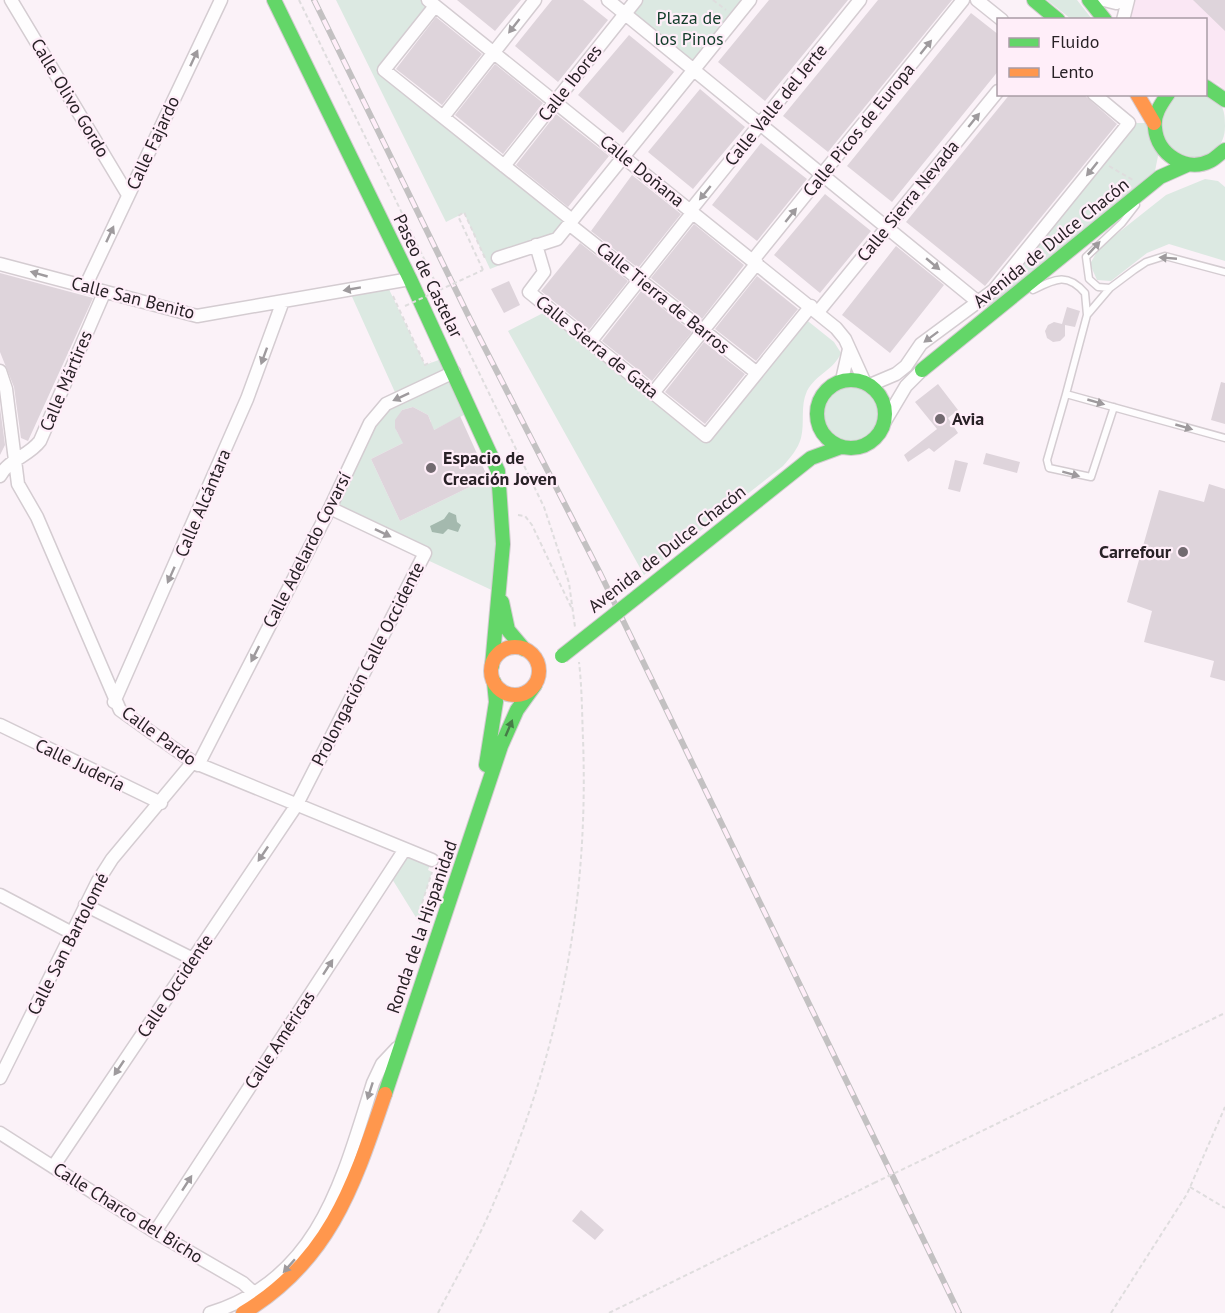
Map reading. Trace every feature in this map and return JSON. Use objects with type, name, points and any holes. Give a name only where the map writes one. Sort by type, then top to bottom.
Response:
[{"type":"street","name":"Calle Fajardo","points":[[85,287],[221,0]]},
{"type":"street","name":"Paseo de Castelar","points":[[274,0],[410,279],[498,471],[505,513],[492,666]]},
{"type":"street","points":[[443,117],[534,0]]},
{"type":"street","points":[[608,0],[980,301],[993,314]]},
{"type":"street","name":"Calle Ibores","points":[[504,166],[636,0]]},
{"type":"street","points":[[492,259],[557,239],[750,0]]},
{"type":"street","name":"Calle Valle del Jerte","points":[[590,342],[860,0]]},
{"type":"street","name":"Calle Picos de Europa","points":[[653,393],[963,0]]},
{"type":"street","points":[[977,0],[1000,18]]},
{"type":"street","points":[[1034,0],[1056,18]]},
{"type":"street","points":[[1089,0],[1103,18]]},
{"type":"street","points":[[1104,0],[1116,3],[1122,0]]},
{"type":"street","points":[[1124,18],[1128,0]]},
{"type":"street","name":"Calle Olivo Gordo","points":[[14,1],[128,195]]},
{"type":"street","name":"Calle Doñana","points":[[431,2],[815,309],[836,328],[869,385]]},
{"type":"street","name":"Calle Tierra de Barros","points":[[431,2],[384,70],[504,166],[639,280],[757,373]]},
{"type":"street","points":[[1207,88],[1225,100]]},
{"type":"street","name":"Calle Sierra Nevada","points":[[706,436],[757,373],[887,227],[997,92]]},
{"type":"street","points":[[869,385],[883,402],[884,423],[880,433],[863,446],[841,447],[831,442],[818,426],[817,405],[829,387],[842,380],[869,385],[885,380],[906,366],[921,344],[994,290],[1129,123],[1096,96]]},
{"type":"street","points":[[1138,96],[1154,123],[1160,146],[1154,176],[1145,189]]},
{"type":"street","points":[[1154,123],[1160,104],[1166,96]]},
{"type":"street","points":[[1160,146],[1172,158],[1187,165]]},
{"type":"street","points":[[1207,163],[1225,150]]},
{"type":"street","points":[[1207,163],[1225,171]]},
{"type":"street","name":"Avenida de Dulce Chacón","points":[[884,423],[906,386],[922,370],[1145,189],[1169,171],[1187,165],[1207,163]]},
{"type":"street","name":"Calle Sierra de Gata","points":[[536,245],[544,272],[529,292],[706,436]]},
{"type":"street","name":"Calle San Benito","points":[[0,264],[197,316],[410,279]]},
{"type":"street","name":"Calle Mártires","points":[[0,478],[15,459],[34,449],[40,441],[104,292]]},
{"type":"street","name":"Calle Alcántara","points":[[114,702],[247,399],[283,301]]},
{"type":"street","points":[[842,380],[849,348]]},
{"type":"street","name":"Avenida de Dulce Chacón","points":[[869,385],[885,387],[904,381],[922,370]]},
{"type":"street","name":"Calle Pardo","points":[[0,371],[6,389],[18,484],[37,518],[114,702],[127,717],[196,764],[436,862]]},
{"type":"street","name":"Calle Adelardo Covarsí","points":[[196,764],[330,508],[377,412],[386,404],[454,372]]},
{"type":"street","name":"Avenida de Dulce Chacón","points":[[795,471],[807,455],[818,426]]},
{"type":"street","name":"Avenida de Dulce Chacón","points":[[537,682],[562,656],[811,458],[841,447]]},
{"type":"street","points":[[0,478],[18,484]]},
{"type":"street","name":"Prolongación Calle Occidente","points":[[296,806],[425,553],[330,508]]},
{"type":"street","name":"Paseo de Castelar","points":[[500,579],[502,612],[508,630],[527,651]]},
{"type":"street","points":[[527,651],[538,665],[537,682],[529,691],[514,695],[499,689],[494,682],[492,666],[501,652],[516,647],[527,651],[562,656]]},
{"type":"street","name":"Ronda de la Hispanidad","points":[[476,823],[496,702],[494,682]]},
{"type":"street","name":"Ronda de la Hispanidad","points":[[243,1313],[265,1302],[309,1263],[342,1212],[509,728],[517,711],[537,682]]},
{"type":"street","name":"Calle Judería","points":[[0,725],[161,803]]},
{"type":"street","name":"Calle San Bartolomé","points":[[0,1078],[85,905],[112,859],[196,764]]},
{"type":"street","name":"Calle Occidente","points":[[53,1167],[296,806]]},
{"type":"street","name":"Calle Américas","points":[[155,1232],[405,849]]},
{"type":"street","points":[[0,895],[72,933]]},
{"type":"street","points":[[85,905],[193,959]]},
{"type":"street","name":"Ronda de la Hispanidad","points":[[210,1313],[233,1306],[266,1287],[293,1261],[312,1238],[330,1208],[373,1083],[382,1064],[401,1042]]},
{"type":"street","name":"Calle Charco del Bicho","points":[[0,1133],[155,1232],[243,1283],[255,1294]]},
{"type":"lane","points":[[1110,288],[1098,287],[1089,279],[1086,257],[1132,212],[1145,189]]},
{"type":"lane","points":[[1087,315],[1110,288],[1146,262],[1158,257],[1172,257],[1225,272]]},
{"type":"lane","points":[[1015,296],[1061,278],[1071,280],[1085,293],[1087,315],[1047,460],[1049,468],[1091,477],[1114,407]]},
{"type":"lane","points":[[1066,394],[1225,438]]},
{"type":"path","points":[[299,0],[544,507],[570,583],[576,635]]},
{"type":"path","points":[[713,0],[735,18]]},
{"type":"path","points":[[1099,160],[1145,189]]},
{"type":"path","points":[[409,316],[405,306],[483,270],[458,216],[464,212],[492,259]]},
{"type":"path","points":[[386,283],[425,365],[431,363],[427,354]]},
{"type":"path","points":[[505,513],[525,516],[573,612]]},
{"type":"path","points":[[438,1313],[495,1201],[515,1151],[545,1064],[565,987],[578,902],[585,798],[579,658]]},
{"type":"path","points":[[425,908],[421,906],[432,872],[428,870],[436,862]]},
{"type":"path","points":[[436,862],[423,915],[443,920]]},
{"type":"path","points":[[609,1313],[1225,1013]]},
{"type":"path","points":[[1112,1313],[1190,1187],[1225,1107]]},
{"type":"path","points":[[1190,1187],[1225,1208]]},
{"type":"shaded area","points":[[1113,0],[1225,0],[1225,92],[1219,84],[1207,81],[1207,18],[1128,18]]},
{"type":"shaded area","points":[[449,512],[456,515],[457,522],[461,525],[458,532],[448,529],[443,534],[432,532],[430,526],[444,519]]},
{"type":"green space","points":[[336,0],[428,0],[435,6],[384,70],[572,220],[557,239],[498,258],[500,265],[490,269],[464,213],[446,222]]},
{"type":"green space","name":"Plaza de los Pinos","points":[[636,0],[750,0],[694,69],[625,14]]},
{"type":"green space","points":[[1047,0],[1077,0],[1091,18],[1070,18]]},
{"type":"green space","points":[[1207,95],[1219,103],[1223,110],[1225,126],[1222,141],[1215,151],[1204,156],[1192,157],[1180,154],[1170,146],[1164,135],[1162,119],[1162,113],[1176,96]]},
{"type":"green space","points":[[1129,123],[1154,123],[1160,146],[1154,176],[993,314],[982,299]]},
{"type":"green space","points":[[1205,179],[1218,181],[1225,187],[1225,261],[1169,244],[1147,253],[1111,281],[1097,280],[1090,264],[1099,248],[1166,195]]},
{"type":"green space","points":[[386,283],[425,365],[447,357],[472,411],[430,432],[431,422],[428,415],[413,407],[402,410],[396,427],[399,435],[407,441],[371,459],[400,521],[490,477],[505,505],[498,593],[423,558],[330,508],[370,423],[398,399],[349,290]]},
{"type":"green space","points":[[545,312],[706,436],[804,318],[834,342],[841,353],[834,364],[815,380],[807,391],[801,438],[791,457],[783,466],[644,575],[508,331]]},
{"type":"green space","points":[[845,384],[857,384],[873,392],[879,402],[881,414],[879,426],[873,436],[857,444],[845,444],[829,436],[821,420],[821,408],[829,392]]},
{"type":"green space","points":[[405,849],[432,860],[428,870],[432,872],[421,906],[425,908],[420,924],[389,874]]},
{"type":"building","points":[[457,0],[521,0],[495,31]]},
{"type":"building","points":[[552,0],[583,0],[608,20],[558,82],[515,46]]},
{"type":"building","points":[[769,0],[848,0],[765,101],[718,62]]},
{"type":"building","points":[[878,0],[952,0],[828,152],[783,116]]},
{"type":"building","points":[[1193,0],[1225,0],[1225,31]]},
{"type":"building","points":[[971,13],[997,33],[997,72],[892,202],[847,166]]},
{"type":"building","points":[[436,17],[482,54],[442,105],[396,69]]},
{"type":"building","points":[[629,35],[674,72],[623,133],[578,95]]},
{"type":"building","points":[[495,64],[543,103],[503,154],[455,115]]},
{"type":"building","points":[[700,89],[745,127],[693,189],[648,152]]},
{"type":"building","points":[[1008,96],[1085,96],[1117,124],[985,286],[906,222]]},
{"type":"building","points":[[556,114],[609,156],[568,207],[516,165]]},
{"type":"building","points":[[761,143],[807,179],[757,241],[712,205]]},
{"type":"building","points":[[632,175],[681,214],[638,268],[591,231]]},
{"type":"building","points":[[825,194],[871,231],[820,293],[774,255]]},
{"type":"building","points":[[694,224],[744,265],[702,319],[651,278]]},
{"type":"building","points":[[580,243],[628,281],[589,330],[541,291]]},
{"type":"building","points":[[896,246],[944,285],[890,353],[842,315]]},
{"type":"building","points":[[0,273],[93,298],[28,441],[21,438],[14,387],[0,352]]},
{"type":"building","points":[[757,276],[798,309],[756,361],[715,329]]},
{"type":"building","points":[[509,281],[520,305],[504,313],[491,289]]},
{"type":"building","points":[[641,291],[692,332],[652,381],[602,341]]},
{"type":"building","points":[[1067,307],[1080,311],[1075,327],[1065,325],[1065,336],[1060,341],[1053,342],[1047,338],[1045,331],[1048,325],[1054,322],[1062,324]]},
{"type":"building","points":[[704,342],[745,374],[705,424],[665,392]]},
{"type":"building","points":[[1221,382],[1225,383],[1225,424],[1211,420]]},
{"type":"building","name":"Avia","points":[[938,384],[958,410],[948,418],[958,433],[934,452],[929,448],[908,462],[904,455],[937,429],[915,402]]},
{"type":"building","points":[[0,407],[5,445],[0,455]]},
{"type":"building","name":"Espacio de Creación Joven","points":[[413,407],[428,415],[434,430],[460,416],[488,478],[400,521],[371,459],[403,443],[395,428],[395,420],[402,410]]},
{"type":"building","points":[[986,453],[1020,462],[1017,473],[983,464]]},
{"type":"building","points":[[955,460],[968,463],[960,492],[948,489]]},
{"type":"building","name":"Carrefour","points":[[1209,484],[1225,489],[1225,681],[1210,677],[1214,661],[1144,642],[1152,611],[1127,602],[1159,490],[1204,502]]},
{"type":"building","points":[[581,1210],[604,1230],[595,1240],[572,1221]]},
{"type":"railway","points":[[314,0],[470,319],[600,573],[959,1313]]},
{"type":"traffic: fast","points":[[274,0],[410,279],[498,471],[503,544],[492,666]]},
{"type":"traffic: fast","points":[[1034,0],[1056,18]]},
{"type":"traffic: fast","points":[[1089,0],[1103,18]]},
{"type":"traffic: fast","points":[[1207,88],[1225,100]]},
{"type":"traffic: fast","points":[[1167,96],[1158,110],[1155,128],[1161,146],[1167,153],[1174,159],[1192,165],[1212,160],[1225,150]]},
{"type":"traffic: fast","points":[[922,370],[1160,177],[1187,165]]},
{"type":"traffic: fast","points":[[844,380],[858,380],[870,385],[880,395],[885,414],[880,433],[870,443],[858,448],[844,448],[832,443],[822,433],[817,421],[817,407],[822,395],[832,385],[844,380]]},
{"type":"traffic: fast","points":[[638,596],[811,458],[841,447]]},
{"type":"traffic: fast","points":[[562,656],[638,596]]},
{"type":"traffic: fast","points":[[502,602],[508,630],[524,649]]},
{"type":"traffic: fast","points":[[486,765],[496,702],[494,682]]},
{"type":"traffic: fast","points":[[385,1094],[501,746],[517,710],[535,685]]},
{"type":"traffic: slow","points":[[1138,96],[1154,123]]},
{"type":"traffic: slow","points":[[515,647],[532,654],[539,671],[532,688],[515,695],[498,688],[491,671],[498,654],[515,647]]},
{"type":"traffic: slow","points":[[243,1313],[273,1292],[298,1270],[318,1245],[349,1190],[385,1094]]},
{"type":"place","name":"Avia","points":[[940,419]]},
{"type":"place","name":"Espacio de Creación Joven","points":[[431,468]]},
{"type":"place","name":"Carrefour","points":[[1183,552]]}]
